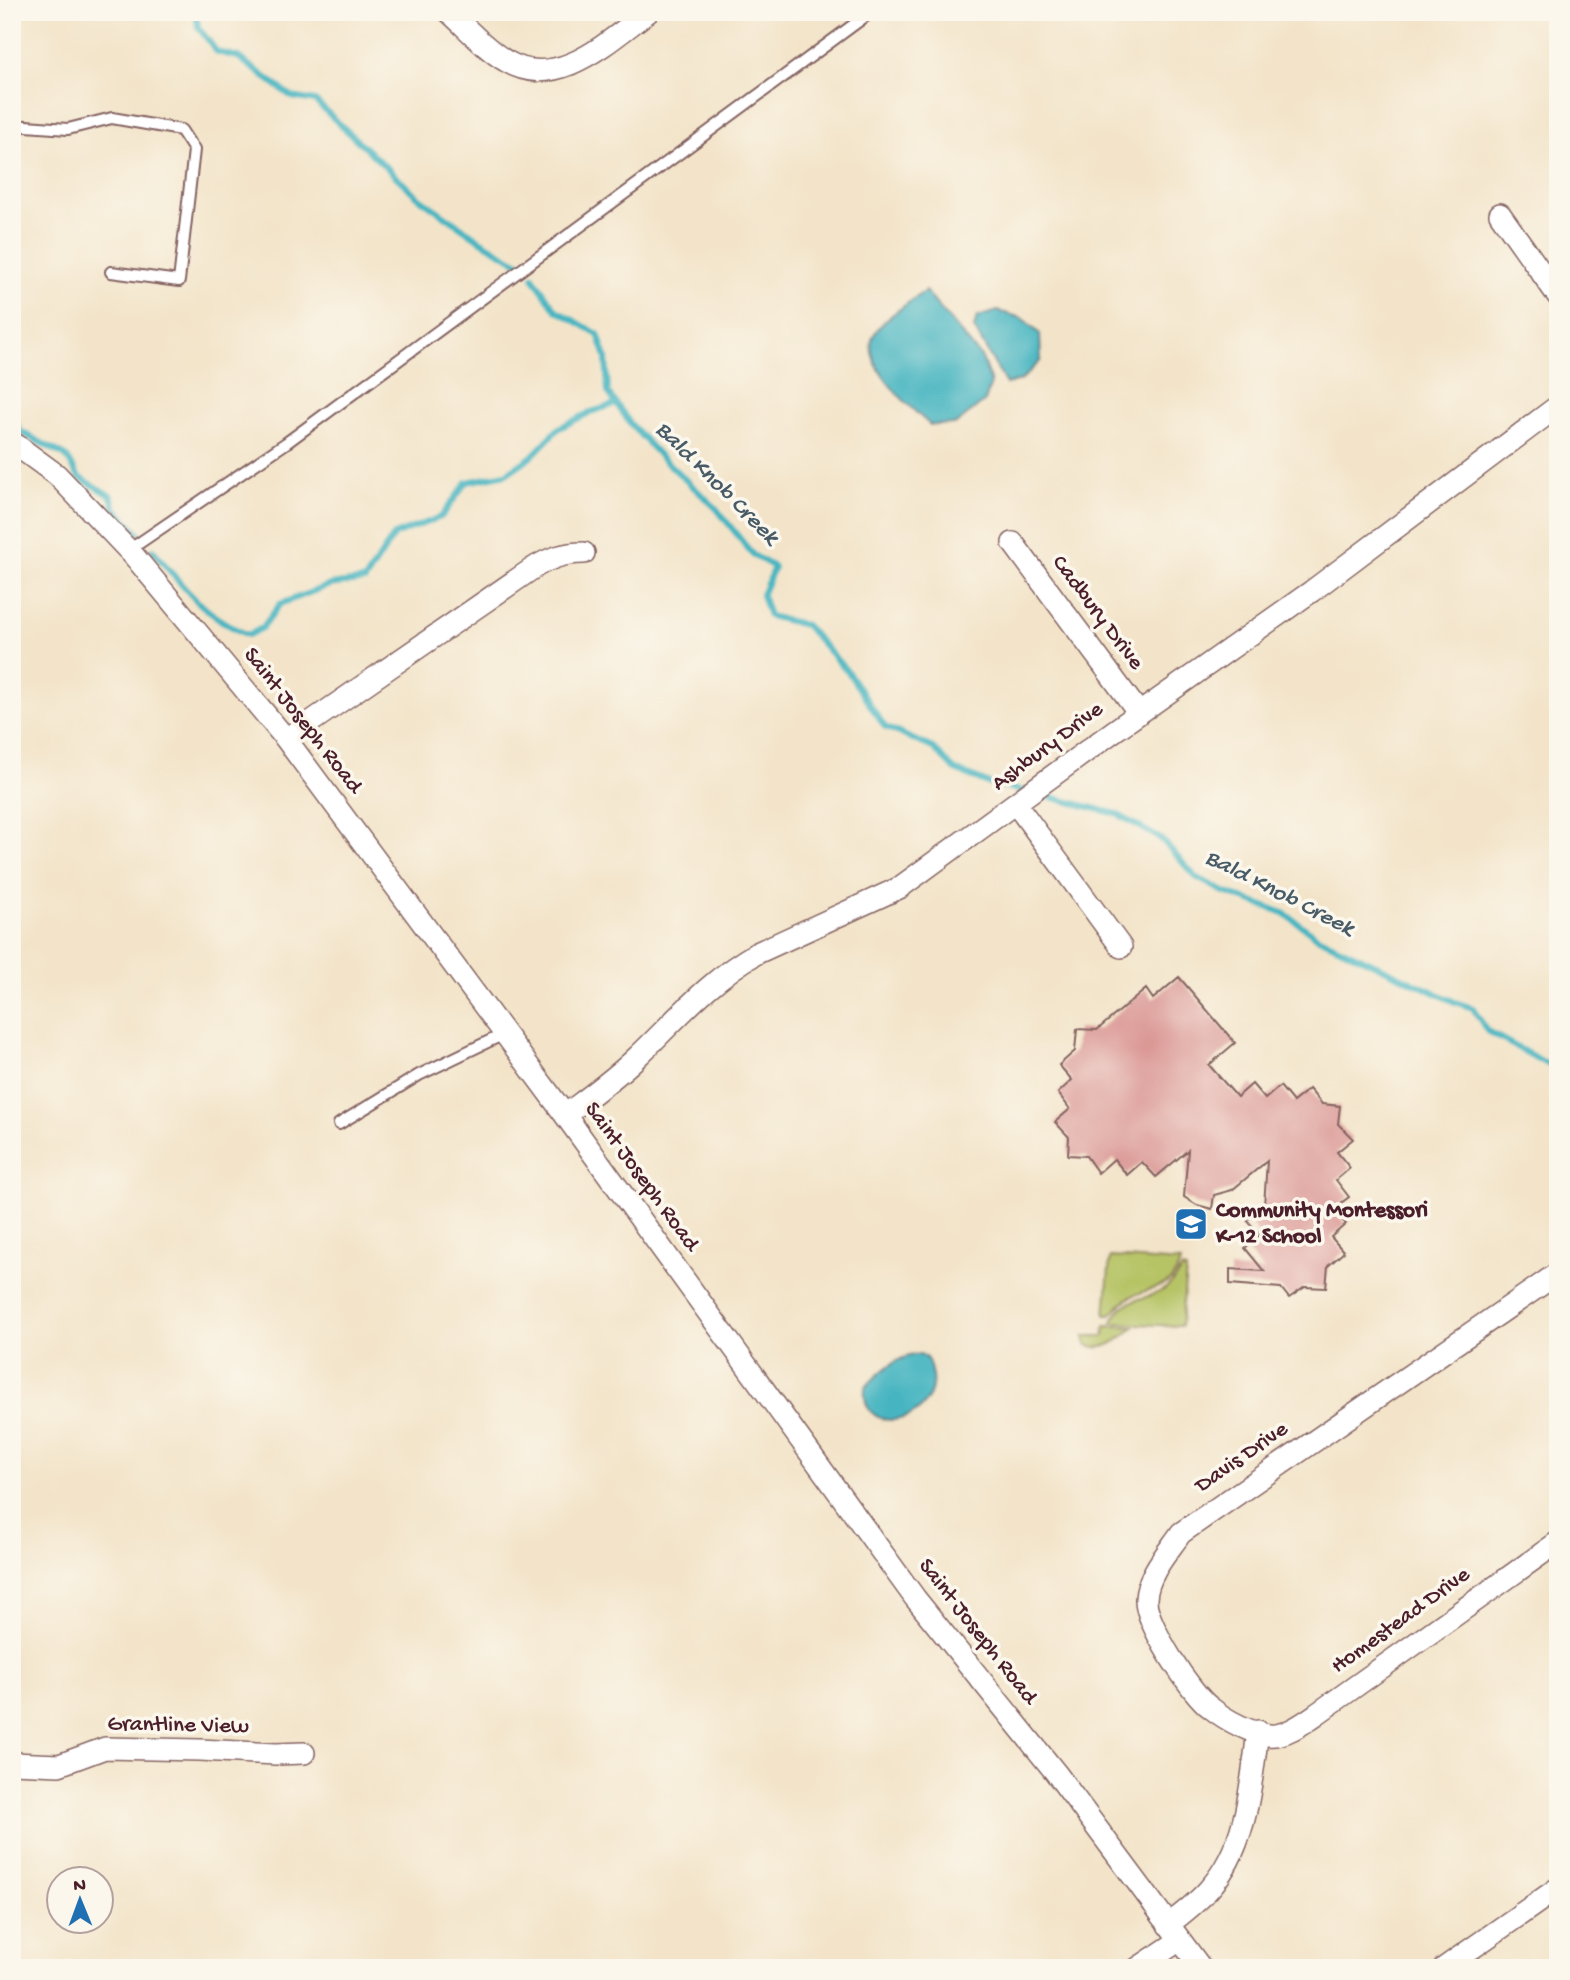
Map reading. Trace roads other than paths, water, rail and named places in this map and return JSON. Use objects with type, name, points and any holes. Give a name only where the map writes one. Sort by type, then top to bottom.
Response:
[{"type":"street","points":[[449,12],[505,61],[523,69],[543,72],[562,68],[580,59],[648,12]]},
{"type":"street","points":[[1500,214],[1558,296]]},
{"type":"street","name":"Ashbury Drive","points":[[565,1115],[613,1078],[697,996],[735,965],[899,888],[1312,591],[1558,405]]},
{"type":"street","name":"Saint Joseph Road","points":[[12,442],[57,474],[129,550],[286,738],[565,1115],[922,1607],[1056,1773],[1200,1968]]},
{"type":"street","name":"Cadbury Drive","points":[[1013,543],[1139,713]]},
{"type":"street","points":[[286,738],[549,558],[568,553],[584,554]]},
{"type":"street","points":[[1017,803],[1121,947]]},
{"type":"street","name":"Davis Drive","points":[[1265,1734],[1245,1727],[1209,1707],[1181,1675],[1149,1617],[1146,1598],[1154,1573],[1181,1532],[1558,1273]]},
{"type":"street","name":"Homestead Drive","points":[[1265,1734],[1298,1727],[1558,1542]]},
{"type":"street","points":[[1138,1968],[1174,1933],[1210,1889],[1231,1855],[1247,1810],[1265,1734]]},
{"type":"street","name":"Grantline View","points":[[12,1763],[60,1765],[106,1748],[304,1753]]},
{"type":"street","points":[[1444,1968],[1558,1888]]},
{"type":"lane","points":[[129,550],[286,443],[871,12]]},
{"type":"lane","points":[[12,125],[68,129],[112,118],[181,130],[194,150],[179,281],[111,272]]},
{"type":"lane","points":[[339,1124],[419,1075],[505,1034]]},
{"type":"water","points":[[925,291],[982,358],[991,383],[985,401],[956,424],[930,425],[889,384],[873,357],[871,345],[879,327]]},
{"type":"water","points":[[998,311],[1022,318],[1040,334],[1041,360],[1021,380],[1006,384],[974,328],[977,317]]},
{"type":"water","points":[[920,1354],[929,1363],[931,1371],[932,1388],[925,1402],[915,1413],[901,1418],[887,1420],[875,1415],[867,1405],[865,1388],[890,1365]]},
{"type":"waterway","name":"Bald Knob Creek","points":[[196,12],[198,27],[217,52],[238,57],[292,97],[315,101],[418,197],[478,239],[522,265]]},
{"type":"waterway","name":"Bald Knob Creek","points":[[533,277],[556,310],[598,334],[606,357],[608,392],[632,426],[716,508],[753,555],[774,567],[762,595],[769,616],[805,625],[848,672],[885,727],[933,748],[955,770],[990,784],[1024,791]]},
{"type":"waterway","points":[[153,550],[184,588],[206,609],[248,635],[262,628],[280,604],[330,585],[365,580],[394,535],[441,517],[467,482],[506,474],[531,457],[559,428],[591,412],[616,404]]},
{"type":"waterway","points":[[12,415],[21,432],[66,456],[79,477],[111,496],[115,508],[138,533]]},
{"type":"waterway","name":"Bald Knob Creek","points":[[1038,794],[1117,814],[1161,839],[1196,877],[1224,892],[1284,913],[1317,937],[1473,1008],[1487,1031],[1558,1070]]},
{"type":"place","name":"Community Montessori K-12 School","points":[[1191,1224]]}]
